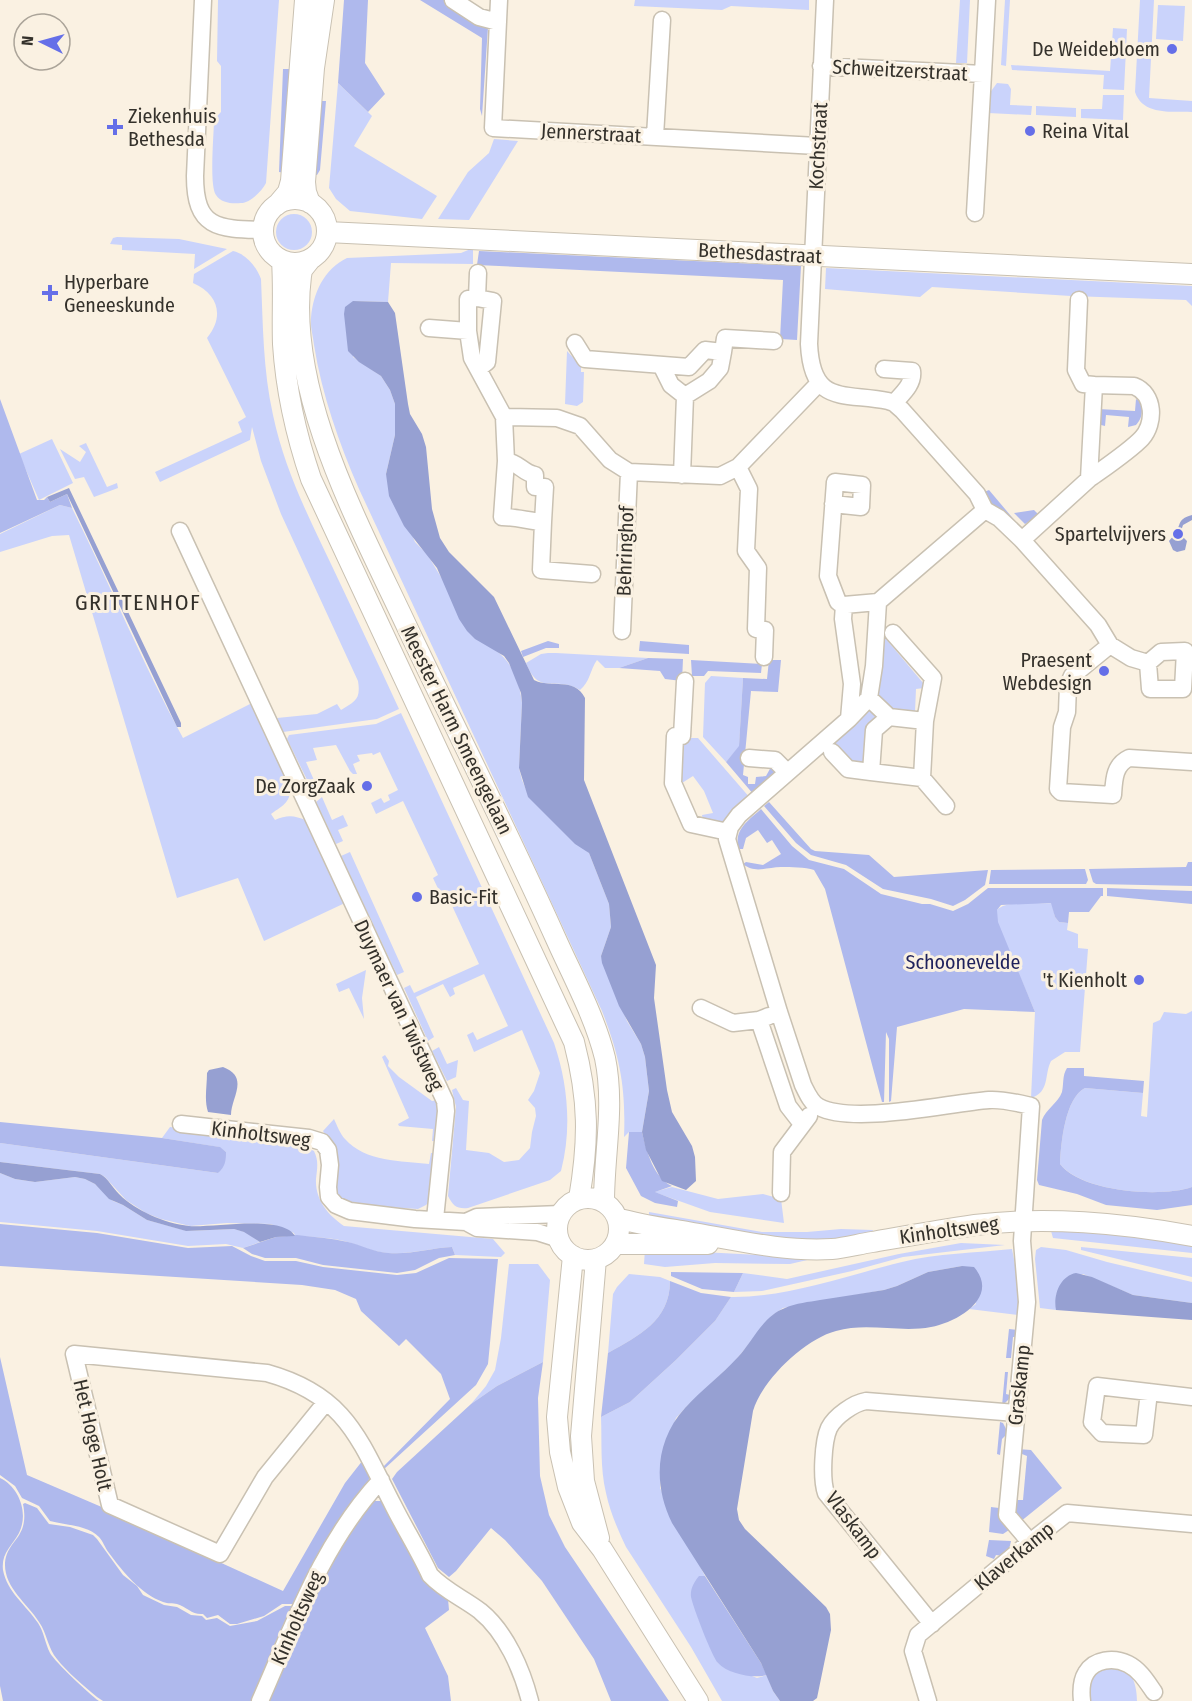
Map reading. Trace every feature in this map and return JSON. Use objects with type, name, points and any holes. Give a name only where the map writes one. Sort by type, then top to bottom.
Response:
[{"type":"street","points":[[203,0],[195,176],[197,202],[202,214],[214,224],[243,230],[263,230]]},
{"type":"street","points":[[277,205],[293,199],[310,203],[326,220],[325,243],[319,253],[310,260],[302,263],[282,261],[268,248],[263,230],[270,212],[288,192],[291,181],[305,0]]},
{"type":"street","points":[[310,203],[305,182],[314,68],[324,0]]},
{"type":"street","points":[[453,0],[479,17],[498,22]]},
{"type":"street","name":"Jennerstraat","points":[[499,0],[493,129],[817,146]]},
{"type":"street","name":"Kochstraat","points":[[819,383],[812,372],[809,344],[825,0]]},
{"type":"street","points":[[983,74],[987,0]]},
{"type":"street","points":[[655,136],[662,20]]},
{"type":"street","name":"Schweitzerstraat","points":[[821,66],[983,74],[975,213]]},
{"type":"street","name":"Bethesdastraat","points":[[327,232],[1192,274]]},
{"type":"street","name":"Meester Harm Smeengelaan","points":[[310,260],[302,270],[300,283],[301,334],[308,379],[329,453],[394,599],[532,885],[600,1042],[610,1100],[604,1202]]},
{"type":"street","name":"Meester Harm Smeengelaan","points":[[282,261],[283,343],[288,392],[292,416],[311,479],[574,1042],[582,1074],[587,1132],[579,1199]]},
{"type":"street","points":[[477,298],[478,273]]},
{"type":"street","points":[[478,369],[487,362],[493,301],[477,298],[468,299],[468,331],[472,358],[504,417],[506,461],[502,517],[543,522]]},
{"type":"street","points":[[1022,540],[1089,479],[1142,438],[1150,419],[1150,403],[1140,388],[1083,384],[1076,370],[1079,300]]},
{"type":"street","points":[[429,328],[468,331]]},
{"type":"street","points":[[685,396],[709,381],[720,368],[725,339],[774,341]]},
{"type":"street","points":[[575,343],[585,359],[689,367],[705,350],[723,352]]},
{"type":"street","points":[[661,365],[671,386],[685,396]]},
{"type":"street","points":[[884,369],[912,371],[913,377],[909,386],[894,404]]},
{"type":"street","points":[[504,417],[557,418],[580,426],[610,460],[629,472],[720,476],[738,467],[819,383],[839,396],[880,400],[894,404],[977,494],[985,510],[999,518],[1022,540],[1103,631],[1110,645],[1131,658],[1148,663]]},
{"type":"street","points":[[1089,479],[1094,385]]},
{"type":"street","points":[[682,475],[685,396]]},
{"type":"street","points":[[506,461],[514,462],[529,474],[536,475],[535,487],[545,487],[541,570],[592,574]]},
{"type":"street","points":[[738,467],[749,489],[746,551],[758,568],[756,629],[765,630],[764,657]]},
{"type":"street","name":"Behringhof","points":[[622,631],[629,472]]},
{"type":"street","points":[[832,504],[828,576],[838,602],[844,605],[878,602],[900,586],[985,510]]},
{"type":"street","name":"Duymaer van Twistweg","points":[[180,531],[445,1101],[446,1111],[435,1219]]},
{"type":"street","points":[[781,1192],[783,1152],[817,1107],[803,1085],[779,1012],[729,850],[728,832],[739,815],[849,719],[869,698],[874,666],[878,602]]},
{"type":"street","points":[[844,605],[843,619],[852,684],[849,719]]},
{"type":"street","points":[[893,633],[933,678],[925,721],[922,777],[946,806]]},
{"type":"street","points":[[1110,645],[1072,676],[1068,686],[1067,712],[1062,727],[1058,789],[1061,792],[1113,795],[1114,775],[1123,761],[1129,758],[1192,762]]},
{"type":"street","points":[[1185,651],[1188,692],[1150,689],[1148,663],[1161,652],[1185,651]]},
{"type":"street","points":[[685,681],[682,736],[675,736],[673,783],[691,824],[728,832]]},
{"type":"street","points":[[869,698],[889,717],[925,721]]},
{"type":"street","points":[[871,772],[874,730],[889,717]]},
{"type":"street","points":[[832,752],[848,769],[922,777]]},
{"type":"street","points":[[749,758],[775,760],[788,772]]},
{"type":"street","points":[[702,1008],[733,1023],[759,1020],[779,1012]]},
{"type":"street","points":[[759,1020],[788,1106],[802,1124]]},
{"type":"street","name":"Graskamp","points":[[817,1107],[854,1114],[993,1099],[1031,1106],[1022,1241],[1027,1302],[1007,1515],[1030,1542]]},
{"type":"street","name":"Kinholtsweg","points":[[181,1124],[309,1138],[322,1142],[328,1150],[330,1197],[336,1205],[350,1211],[415,1219],[466,1222],[477,1228],[537,1232],[559,1239]]},
{"type":"street","points":[[592,1198],[604,1202],[617,1218],[619,1231],[615,1244],[607,1254],[596,1259],[584,1260],[573,1256],[564,1249],[559,1239],[557,1226],[561,1214],[569,1204],[579,1199],[592,1198]]},
{"type":"street","name":"Kinholtsweg","points":[[466,1222],[477,1217],[561,1214]]},
{"type":"street","name":"Kinholtsweg","points":[[617,1218],[640,1225],[690,1232],[735,1242],[779,1247],[832,1249],[974,1225],[1024,1220],[1164,1230],[1192,1236]]},
{"type":"street","name":"Kinholtsweg","points":[[1164,1230],[1192,1226]]},
{"type":"street","name":"Kinholtsweg","points":[[615,1244],[638,1242],[689,1245],[735,1242]]},
{"type":"street","points":[[573,1256],[558,1401],[557,1433],[563,1467],[582,1522],[602,1549],[698,1701]]},
{"type":"street","points":[[596,1259],[581,1436],[584,1481],[602,1549]]},
{"type":"street","name":"Het Hoge Holt","points":[[326,1402],[265,1477],[220,1554],[110,1505],[74,1354],[267,1373],[295,1382],[326,1402],[339,1412],[354,1430],[430,1575],[446,1590],[474,1607],[489,1620],[519,1666],[530,1701]]},
{"type":"street","points":[[1149,1392],[1192,1397]]},
{"type":"street","name":"Vlaskamp","points":[[932,1624],[826,1493],[823,1475],[828,1429],[852,1406],[866,1401],[1016,1413]]},
{"type":"street","name":"Kinholtsweg","points":[[261,1701],[306,1596],[327,1554],[348,1521],[381,1480]]},
{"type":"street","name":"Klaverkamp","points":[[928,1701],[912,1651],[918,1635],[1067,1513],[1192,1524]]},
{"type":"street","points":[[1082,1701],[1081,1687],[1086,1673],[1095,1664],[1105,1660],[1128,1664],[1139,1672],[1154,1692]]},
{"type":"shaded area","points":[[218,0],[279,0],[266,183],[255,196],[241,203],[221,200],[216,195],[213,181],[214,119],[221,112],[221,66],[217,61]]},
{"type":"shaded area","points":[[635,0],[809,0],[809,10],[731,6],[722,10],[634,6]]},
{"type":"shaded area","points":[[960,0],[970,0],[967,63],[956,63]]},
{"type":"shaded area","points":[[1005,0],[1010,0],[1006,66],[1001,65]]},
{"type":"shaded area","points":[[1140,0],[1154,0],[1149,98],[1192,101],[1192,112],[1167,112],[1151,109],[1139,100],[1135,92]]},
{"type":"shaded area","points":[[1158,5],[1185,6],[1183,41],[1156,39]]},
{"type":"shaded area","points":[[1113,28],[1127,29],[1124,90],[1103,89],[1104,75],[1012,70],[1011,65],[1110,71]]},
{"type":"shaded area","points":[[338,83],[372,116],[354,146],[437,196],[422,219],[350,211],[336,199],[329,188]]},
{"type":"shaded area","points":[[997,83],[1008,84],[1011,89],[1010,105],[1032,106],[1031,115],[988,113],[989,94]]},
{"type":"shaded area","points":[[1103,95],[1124,95],[1123,120],[1081,118],[1081,109],[1102,109]]},
{"type":"shaded area","points":[[1036,106],[1076,108],[1076,117],[1036,115]]},
{"type":"shaded area","points":[[494,139],[518,141],[469,220],[438,219],[468,172],[489,153]]},
{"type":"shaded area","points":[[294,214],[307,219],[312,232],[307,245],[294,250],[281,245],[276,232],[281,219]]},
{"type":"shaded area","points":[[113,238],[179,239],[227,249],[194,269],[195,254],[122,250],[122,245],[110,244]]},
{"type":"shaded area","points":[[473,248],[473,264],[391,263],[388,302],[353,301],[353,357],[381,376],[395,404],[395,435],[386,474],[415,542],[427,554],[444,582],[495,650],[506,660],[517,680],[522,703],[519,768],[528,794],[589,853],[609,904],[611,927],[601,956],[627,1021],[641,1044],[649,1091],[642,1132],[629,1132],[624,1137],[623,1088],[613,1043],[602,1011],[359,489],[332,418],[314,345],[311,321],[317,291],[332,268],[347,258],[461,253]]},
{"type":"shaded area","points":[[233,251],[250,261],[261,279],[267,381],[283,454],[314,528],[399,709],[377,719],[283,732],[277,718],[317,714],[337,704],[341,710],[356,699],[359,687],[281,514],[261,461],[252,427],[250,440],[160,482],[155,472],[242,432],[238,422],[246,417],[207,338],[216,322],[216,306],[208,293],[193,283],[194,274]]},
{"type":"shaded area","points":[[826,268],[1192,286],[1192,306],[1186,300],[1071,296],[932,287],[920,297],[825,289]]},
{"type":"shaded area","points":[[353,301],[388,302],[395,313],[410,414],[422,434],[426,447],[432,509],[440,538],[449,552],[494,597],[534,680],[575,687],[585,698],[584,780],[656,965],[654,998],[667,1090],[672,1112],[692,1146],[695,1157],[696,1181],[686,1190],[662,1181],[646,1150],[642,1132],[649,1091],[645,1057],[641,1044],[619,1006],[602,963],[601,956],[611,927],[609,904],[589,853],[575,844],[528,797],[519,768],[521,693],[509,663],[504,656],[475,639],[467,631],[459,619],[437,568],[404,526],[389,496],[386,474],[395,435],[395,404],[381,376],[359,362],[348,351],[344,314],[345,307]]},
{"type":"shaded area","points":[[567,351],[581,366],[581,372],[584,372],[583,402],[577,406],[565,404]]},
{"type":"shaded area","points":[[52,439],[73,483],[39,500],[19,454]]},
{"type":"shaded area","points":[[86,443],[107,487],[117,483],[118,488],[94,497],[84,477],[75,479],[60,449],[80,462],[86,452],[79,446]]},
{"type":"shaded area","points":[[69,488],[181,727],[177,727],[67,494],[50,502],[47,497]]},
{"type":"shaded area","points":[[60,505],[72,508],[183,738],[252,703],[291,785],[286,802],[271,814],[275,820],[291,816],[307,821],[345,903],[264,941],[238,878],[177,898],[69,535],[52,536],[0,552],[0,534]]},
{"type":"shaded area","name":"Spartelvijvers","points":[[1192,515],[1192,520],[1183,525],[1180,534],[1187,541],[1185,550],[1177,552],[1173,550],[1169,541],[1182,520]]},
{"type":"shaded area","points":[[882,616],[886,620],[886,639],[924,684],[924,688],[916,689],[915,712],[893,711],[878,698]]},
{"type":"shaded area","points":[[541,654],[648,658],[619,668],[605,668],[597,660],[580,690],[563,684],[542,683],[531,673],[526,663]]},
{"type":"shaded area","points":[[711,676],[743,678],[739,747],[726,762],[703,737],[705,683]]},
{"type":"shaded area","points":[[869,711],[878,715],[865,760],[861,763],[849,761],[833,743]]},
{"type":"shaded area","points":[[401,713],[554,1043],[563,1074],[567,1107],[567,1139],[561,1171],[550,1180],[468,1208],[456,1206],[448,1196],[456,1107],[452,1090],[456,1088],[463,1100],[469,1101],[466,1150],[489,1153],[504,1162],[519,1160],[530,1148],[536,1116],[535,1108],[528,1100],[534,1091],[540,1073],[522,1030],[474,1052],[467,1035],[473,1032],[477,1040],[508,1026],[484,974],[453,988],[455,994],[450,997],[443,984],[416,997],[434,1037],[428,1041],[404,988],[410,985],[414,993],[479,964],[448,897],[443,899],[433,878],[438,875],[403,801],[376,814],[371,803],[381,798],[384,803],[390,800],[388,795],[398,790],[380,752],[373,755],[372,753],[357,755],[360,761],[353,764],[357,774],[353,774],[336,745],[313,748],[317,760],[306,762],[317,787],[312,790],[287,739],[289,735],[376,724]]},
{"type":"shaded area","points":[[688,738],[698,738],[751,799],[724,823],[703,820],[702,815],[713,813],[704,791],[693,776],[682,783],[680,780],[681,746]]},
{"type":"shaded area","points":[[322,797],[332,820],[343,815],[348,826],[338,830],[343,841],[336,844],[316,802]]},
{"type":"shaded area","points":[[350,852],[404,972],[397,975],[341,856]]},
{"type":"shaded area","points":[[1052,903],[1055,917],[1059,922],[1068,923],[1067,930],[1078,934],[1078,948],[1088,949],[1080,1052],[1065,1052],[1051,1061],[1044,1087],[1041,1092],[1031,1098],[1035,1012],[997,922],[997,910],[1014,904]]},
{"type":"shaded area","points":[[366,970],[362,998],[364,1019],[349,988],[339,992],[336,984]]},
{"type":"shaded area","points":[[1192,1011],[1192,1187],[1161,1192],[1122,1190],[1085,1181],[1071,1173],[1060,1164],[1065,1122],[1078,1093],[1085,1088],[1143,1093],[1141,1116],[1147,1117],[1153,1023],[1160,1020],[1164,1012],[1186,1014]]},
{"type":"shaded area","points":[[439,1047],[447,1064],[458,1060],[456,1077],[447,1081],[432,1051]]},
{"type":"shaded area","points":[[385,1055],[389,1061],[388,1066],[399,1077],[432,1101],[438,1100],[440,1107],[435,1141],[432,1141],[433,1129],[399,1126],[398,1124],[409,1118],[382,1057]]},
{"type":"shaded area","points":[[223,1067],[236,1076],[237,1082],[231,1115],[208,1112],[207,1107],[207,1073],[209,1070]]},
{"type":"shaded area","points":[[334,1119],[340,1132],[353,1147],[373,1156],[429,1164],[431,1153],[434,1153],[432,1199],[418,1209],[356,1205],[342,1200],[336,1192],[335,1150],[323,1131]]},
{"type":"shaded area","points":[[170,1127],[305,1141],[304,1146],[314,1151],[317,1158],[316,1187],[320,1200],[328,1212],[344,1226],[493,1239],[505,1253],[501,1257],[455,1255],[452,1247],[387,1253],[337,1240],[295,1236],[294,1233],[271,1224],[227,1223],[190,1226],[146,1213],[126,1200],[100,1174],[0,1162],[0,1143],[218,1173],[226,1152],[219,1147],[162,1138]]},
{"type":"shaded area","points":[[0,1162],[100,1174],[134,1206],[170,1222],[189,1226],[277,1225],[288,1229],[295,1236],[276,1237],[260,1242],[234,1229],[186,1231],[147,1220],[109,1199],[95,1184],[85,1179],[75,1177],[35,1182],[15,1179],[0,1173]]},
{"type":"shaded area","points":[[0,1173],[15,1179],[35,1182],[75,1177],[85,1179],[95,1184],[113,1201],[147,1220],[187,1231],[234,1229],[245,1232],[260,1242],[243,1248],[226,1244],[188,1246],[97,1231],[0,1222]]},
{"type":"shaded area","points":[[672,1187],[718,1199],[763,1194],[781,1199],[784,1223],[710,1212],[654,1192]]},
{"type":"shaded area","points":[[649,1212],[762,1232],[873,1230],[868,1235],[858,1237],[789,1240],[719,1232],[649,1220]]},
{"type":"shaded area","points":[[1051,1231],[1192,1242],[1192,1253],[1053,1238]]},
{"type":"shaded area","points":[[961,1243],[1005,1245],[903,1257],[762,1291],[734,1292],[743,1273],[787,1279]]},
{"type":"shaded area","points":[[1041,1247],[1066,1250],[1192,1282],[1192,1303],[1133,1295],[1083,1274],[1062,1283],[1056,1296],[1056,1310],[1040,1308],[1035,1259],[1036,1250]]},
{"type":"shaded area","points":[[1081,1247],[1192,1258],[1192,1277],[1081,1250]]},
{"type":"shaded area","points":[[645,1249],[816,1258],[790,1264],[715,1263],[665,1267],[644,1264]]},
{"type":"shaded area","points":[[1012,1249],[1018,1280],[1019,1315],[969,1309],[976,1304],[962,1266],[928,1272],[884,1290],[783,1308],[773,1315],[734,1362],[676,1418],[662,1456],[660,1488],[705,1576],[699,1576],[698,1618],[718,1663],[757,1678],[767,1675],[780,1701],[722,1701],[691,1647],[626,1547],[617,1527],[604,1484],[601,1417],[630,1402],[676,1360],[715,1321],[731,1297],[795,1290],[915,1259]]},
{"type":"shaded area","points":[[509,1264],[538,1264],[550,1280],[543,1362],[497,1386],[471,1404],[486,1386],[495,1370]]},
{"type":"shaded area","points":[[962,1266],[974,1267],[981,1278],[982,1288],[979,1298],[963,1314],[942,1324],[919,1329],[860,1327],[824,1335],[786,1362],[758,1399],[753,1411],[737,1509],[739,1520],[745,1529],[826,1607],[830,1614],[831,1630],[817,1698],[813,1701],[780,1701],[761,1663],[672,1523],[662,1493],[660,1478],[660,1463],[668,1434],[685,1408],[732,1364],[764,1323],[777,1312],[802,1303],[884,1290],[928,1272]]},
{"type":"shaded area","points":[[1076,1273],[1092,1277],[1133,1295],[1192,1303],[1192,1320],[1056,1310],[1059,1287],[1066,1278]]},
{"type":"shaded area","points":[[629,1274],[660,1277],[670,1281],[669,1295],[665,1307],[650,1326],[608,1353],[613,1294]]},
{"type":"shaded area","points":[[1106,1667],[1121,1668],[1128,1672],[1135,1684],[1137,1701],[1089,1701],[1086,1681],[1092,1672]]},
{"type":"green space","points":[[344,0],[368,0],[365,63],[385,94],[368,112],[338,83]]},
{"type":"green space","points":[[420,0],[446,0],[488,27],[482,116],[480,109],[482,38]]},
{"type":"green space","points":[[283,69],[290,69],[289,131],[285,173],[279,172]]},
{"type":"green space","points":[[321,101],[326,101],[320,170],[317,175],[310,174]]},
{"type":"green space","points":[[479,251],[801,266],[797,340],[780,339],[783,280],[477,265]]},
{"type":"green space","points":[[0,399],[37,500],[44,500],[47,497],[50,502],[67,494],[72,508],[60,505],[0,533]]},
{"type":"green space","points":[[1136,399],[1141,402],[1142,409],[1141,417],[1136,425],[1128,427],[1129,417],[1106,415],[1105,426],[1101,425],[1098,409],[1135,411]]},
{"type":"green space","points":[[989,490],[1016,522],[1011,522],[990,510],[984,492]]},
{"type":"green space","points":[[1034,510],[1039,515],[1025,524],[1014,513]]},
{"type":"green space","points":[[548,641],[559,644],[559,648],[546,648],[523,657],[521,651]]},
{"type":"green space","points":[[640,641],[689,645],[689,654],[639,651]]},
{"type":"green space","points":[[648,658],[683,659],[682,681],[665,679],[660,671],[619,668]]},
{"type":"green space","points":[[691,660],[762,664],[761,673],[708,671],[704,676],[692,676]]},
{"type":"green space","points":[[769,660],[781,660],[778,692],[751,691],[743,775],[748,777],[748,784],[755,784],[756,777],[766,776],[771,767],[778,772],[754,795],[726,762],[739,746],[743,678],[767,679]]},
{"type":"green space","points":[[769,802],[815,851],[869,855],[894,877],[988,870],[985,885],[953,906],[883,889],[846,865],[811,855],[796,843],[764,806]]},
{"type":"green space","name":"Schoonevelde","points":[[761,809],[792,846],[809,860],[844,869],[881,894],[953,911],[968,904],[988,888],[1103,888],[1103,896],[1089,912],[1069,912],[1068,923],[1059,922],[1051,903],[1001,905],[997,910],[998,922],[1035,1012],[964,1009],[897,1027],[891,1101],[889,1102],[889,1039],[886,1032],[884,1102],[882,1102],[825,889],[814,870],[789,867],[752,869],[743,864],[746,862],[763,865],[781,854],[772,840],[767,843],[758,830],[746,838],[743,849],[739,849],[740,831]]},
{"type":"green space","points":[[1188,862],[1192,862],[1192,886],[1096,884],[1093,882],[1089,869],[1186,867]]},
{"type":"green space","points":[[1085,869],[1088,880],[1086,884],[989,884],[991,870]]},
{"type":"green space","points":[[1107,888],[1192,891],[1192,904],[1107,896]]},
{"type":"green space","points":[[1067,1068],[1084,1068],[1084,1076],[1144,1081],[1143,1093],[1085,1088],[1078,1093],[1065,1122],[1060,1164],[1070,1173],[1085,1181],[1122,1190],[1161,1192],[1192,1187],[1192,1205],[1157,1210],[1106,1205],[1077,1194],[1039,1185],[1037,1180],[1042,1120],[1062,1092]]},
{"type":"green space","points":[[0,1122],[162,1138],[220,1147],[226,1152],[225,1161],[218,1173],[0,1143]]},
{"type":"green space","points":[[629,1132],[642,1132],[655,1170],[665,1182],[672,1186],[655,1192],[678,1201],[677,1207],[655,1203],[641,1196],[626,1168]]},
{"type":"green space","points":[[0,1224],[97,1233],[188,1248],[232,1246],[265,1261],[296,1261],[323,1267],[397,1275],[416,1273],[449,1258],[498,1259],[488,1364],[476,1385],[383,1470],[382,1468],[450,1399],[441,1374],[406,1339],[399,1346],[361,1311],[356,1299],[335,1290],[302,1285],[0,1266]]},
{"type":"green space","points":[[297,1235],[353,1243],[388,1253],[452,1247],[455,1255],[439,1258],[415,1270],[397,1273],[323,1265],[296,1258],[265,1258],[243,1248],[276,1237]]},
{"type":"green space","points":[[671,1272],[743,1273],[734,1292],[702,1289],[671,1276]]},
{"type":"green space","points":[[670,1281],[701,1293],[731,1297],[715,1321],[676,1360],[630,1402],[601,1417],[608,1353],[641,1333],[658,1317],[669,1295]]},
{"type":"green space","points":[[1009,1329],[1018,1330],[1018,1337],[1013,1337],[1011,1358],[1006,1358]]},
{"type":"green space","points":[[0,1357],[27,1475],[283,1591],[345,1483],[363,1460],[370,1472],[368,1485],[296,1604],[282,1604],[264,1616],[237,1624],[230,1624],[218,1615],[207,1618],[203,1614],[177,1604],[163,1602],[147,1594],[126,1575],[94,1533],[50,1521],[39,1506],[22,1498],[15,1486],[0,1475]]},
{"type":"green space","points":[[543,1362],[538,1398],[540,1476],[549,1515],[565,1547],[669,1701],[611,1701],[594,1659],[542,1581],[491,1528],[449,1577],[438,1568],[392,1479],[471,1404],[497,1386]]},
{"type":"green space","points":[[1005,1372],[1008,1372],[1006,1394],[1010,1395],[1010,1398],[1002,1406]]},
{"type":"green space","points":[[1000,1422],[1007,1431],[1002,1439],[1000,1455],[997,1454]]},
{"type":"green space","points":[[1017,1449],[1031,1450],[1062,1488],[1020,1522],[1018,1522],[1012,1500],[1023,1500],[1027,1456],[1017,1452]]},
{"type":"green space","points":[[0,1478],[7,1482],[17,1494],[23,1517],[19,1533],[4,1559],[3,1570],[8,1585],[38,1623],[53,1657],[99,1701],[3,1701],[0,1686]]},
{"type":"green space","points":[[372,1501],[382,1501],[422,1578],[448,1599],[449,1610],[425,1628],[448,1676],[451,1701],[267,1701],[338,1547]]},
{"type":"green space","points":[[23,1504],[37,1508],[49,1524],[70,1527],[93,1535],[123,1575],[137,1586],[143,1595],[164,1605],[177,1607],[191,1615],[202,1616],[206,1620],[217,1618],[230,1626],[257,1621],[285,1606],[295,1606],[254,1701],[103,1701],[87,1689],[65,1669],[54,1655],[42,1626],[8,1580],[5,1563],[10,1549],[21,1532],[24,1516]]},
{"type":"green space","points":[[991,1507],[999,1508],[1009,1530],[1003,1534],[989,1532]]},
{"type":"green space","points":[[989,1540],[1011,1541],[1009,1550],[1003,1556],[996,1555],[994,1559],[986,1556]]},
{"type":"green space","points":[[699,1576],[705,1576],[767,1675],[741,1675],[718,1663],[703,1632],[691,1597],[691,1591]]},
{"type":"place","name":"De Weidebloem","points":[[1172,49]]},
{"type":"place","name":"Ziekenhuis Bethesda","points":[[115,127]]},
{"type":"place","name":"Reina Vital","points":[[1030,131]]},
{"type":"place","name":"Hyperbare Geneeskunde","points":[[50,293]]},
{"type":"place","name":"Spartelvijvers","points":[[1178,534]]},
{"type":"place","name":"Praesent Webdesign","points":[[1104,671]]},
{"type":"place","name":"De ZorgZaak","points":[[367,786]]},
{"type":"place","name":"Basic-Fit","points":[[417,897]]},
{"type":"place","name":"'t Kienholt","points":[[1139,980]]},
{"type":"district","name":"GRITTENHOF","points":[[138,602]]}]
